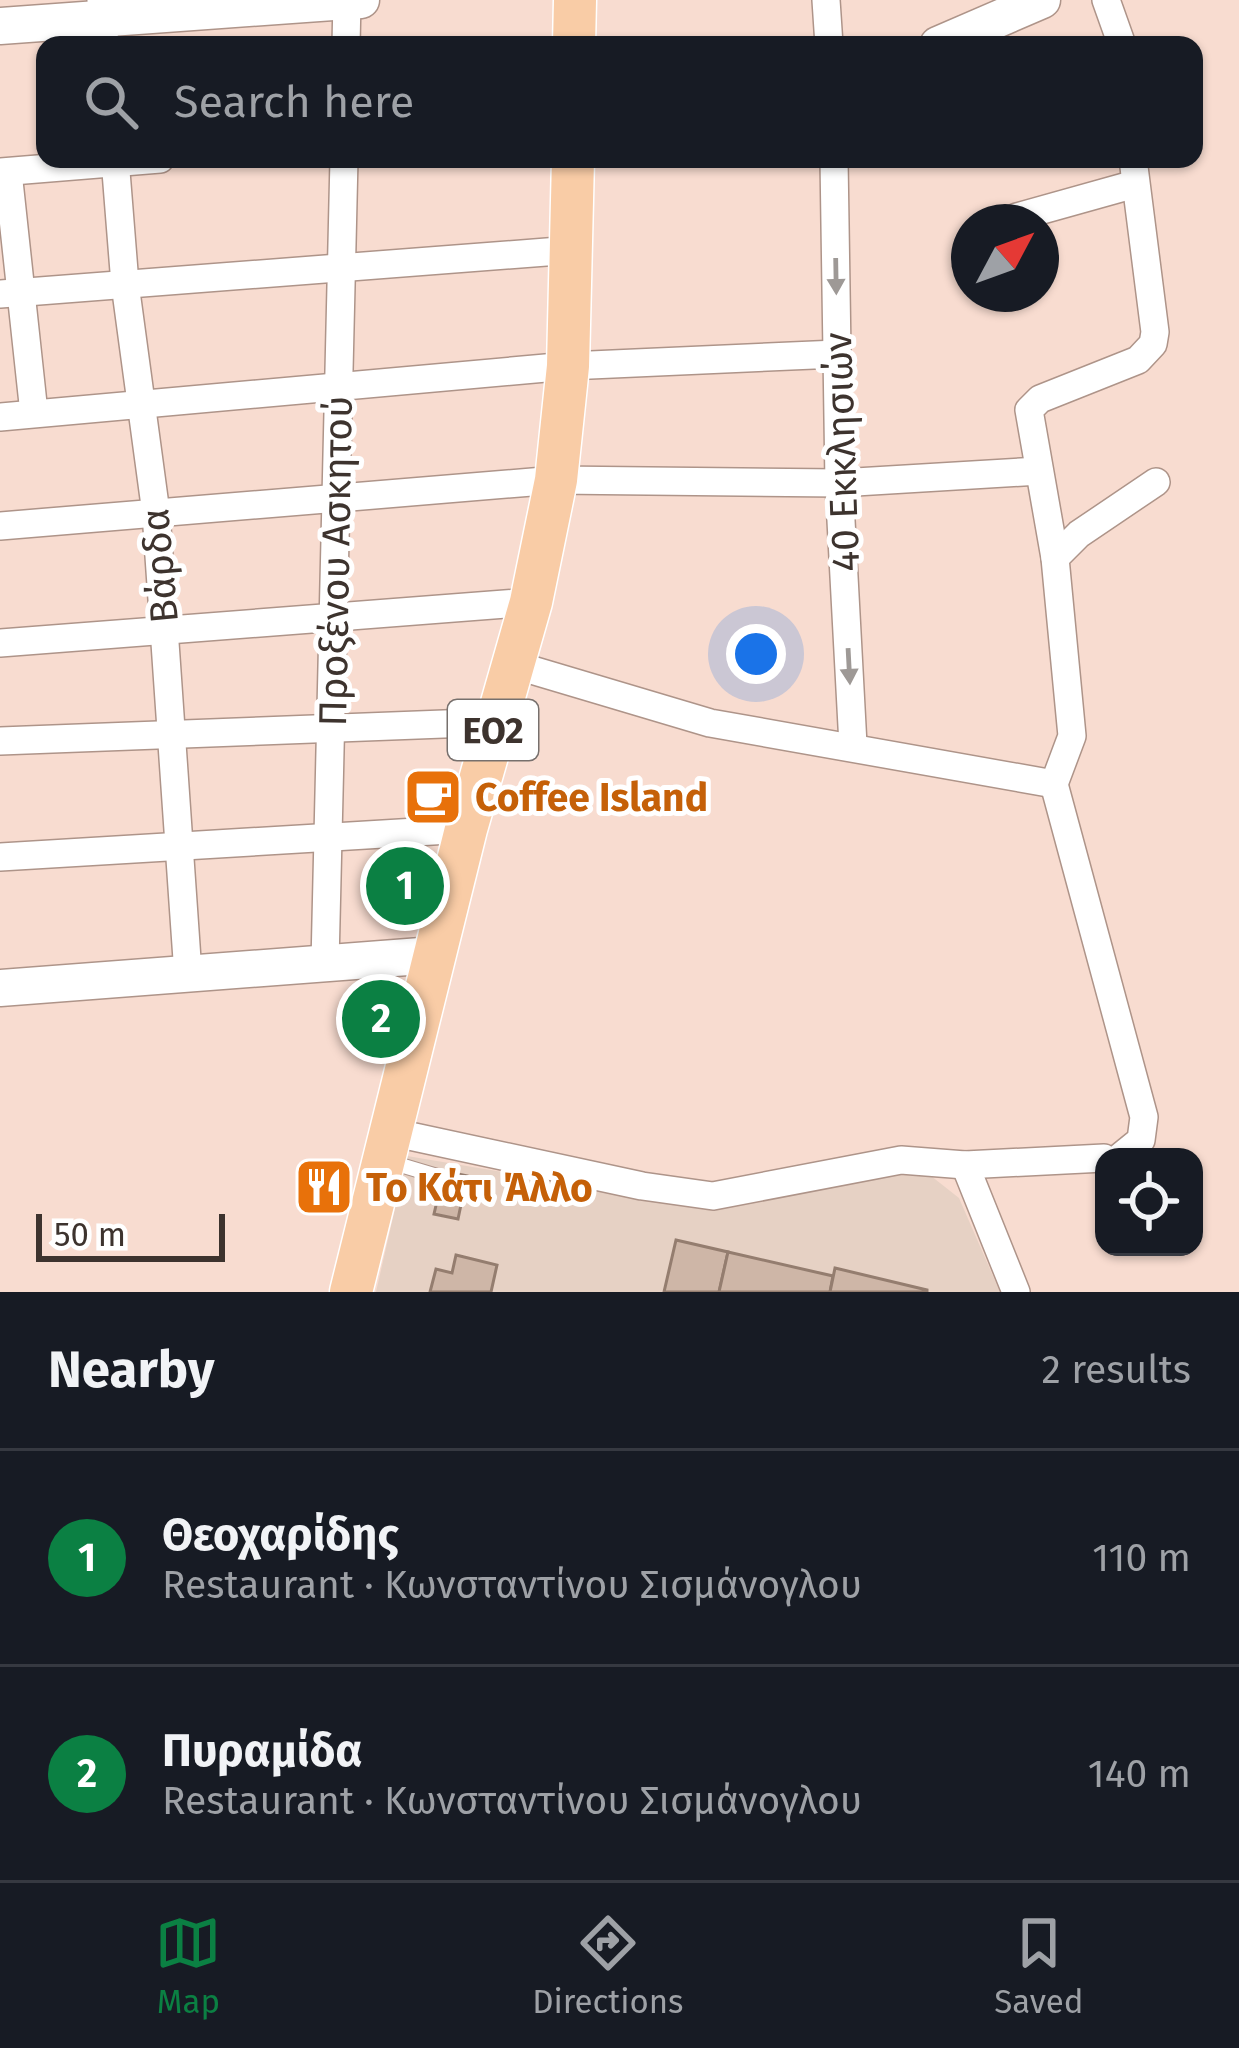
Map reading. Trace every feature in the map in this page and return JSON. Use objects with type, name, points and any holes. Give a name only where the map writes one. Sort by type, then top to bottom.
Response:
[{"type":"main road","points":[[574,36],[575,0]]},
{"type":"main road","name":"ΕΟ2","points":[[351,1292],[466,829],[531,602],[556,480],[568,366],[573,168]]},
{"type":"street","points":[[0,26],[361,0]]},
{"type":"street","points":[[826,0],[829,36]]},
{"type":"street","points":[[959,36],[1042,0]]},
{"type":"street","points":[[1106,0],[1118,36]]},
{"type":"street","points":[[346,36],[347,1]]},
{"type":"street","points":[[34,413],[9,293],[4,172],[44,168]]},
{"type":"street","name":"Βάρδα","points":[[116,168],[125,284],[156,513],[188,974]]},
{"type":"street","name":"Προξένου Ασκητού","points":[[326,963],[344,168]]},
{"type":"street","name":"40 Εκκλησιών","points":[[834,168],[839,483],[853,746]]},
{"type":"street","points":[[1050,204],[1134,171],[1153,344],[1138,360],[1033,403],[1028,417],[1055,558],[1072,736],[1054,784],[1144,1117],[1141,1141],[1132,1148]]},
{"type":"street","points":[[9,293],[572,250]]},
{"type":"street","points":[[0,416],[568,366],[837,354]]},
{"type":"street","points":[[0,526],[556,480],[839,483],[1040,471]]},
{"type":"street","points":[[1055,558],[1079,534],[1156,482]]},
{"type":"street","points":[[0,643],[531,602]]},
{"type":"street","points":[[515,665],[710,723],[1054,784]]},
{"type":"street","points":[[0,741],[496,722]]},
{"type":"street","points":[[0,857],[466,829]]},
{"type":"street","points":[[0,988],[434,955]]},
{"type":"street","points":[[387,1146],[713,1196],[902,1160],[965,1165],[1095,1158]]},
{"type":"street","points":[[965,1165],[1016,1292]]},
{"type":"lane","points":[[387,1146],[474,1187]]},
{"type":"shaded area","points":[[407,1156],[700,1205],[901,1170],[926,1172],[959,1198],[1000,1292],[376,1292]]},
{"type":"building","points":[[444,1171],[467,1176],[458,1219],[434,1214]]},
{"type":"building","points":[[676,1240],[728,1252],[719,1292],[664,1292]]},
{"type":"building","points":[[728,1252],[833,1276],[830,1292],[719,1292]]},
{"type":"building","points":[[456,1255],[497,1265],[491,1292],[430,1292],[436,1269],[452,1273]]},
{"type":"building","points":[[835,1268],[927,1290],[927,1292],[830,1292]]},
{"type":"place","name":"Coffee Island","points":[[433,797]]},
{"type":"place","name":"Θεοχαρίδης","points":[[405,886]]},
{"type":"place","name":"Πυραμίδα","points":[[381,1019]]},
{"type":"place","name":"Το Κάτι Άλλο","points":[[324,1187]]}]
